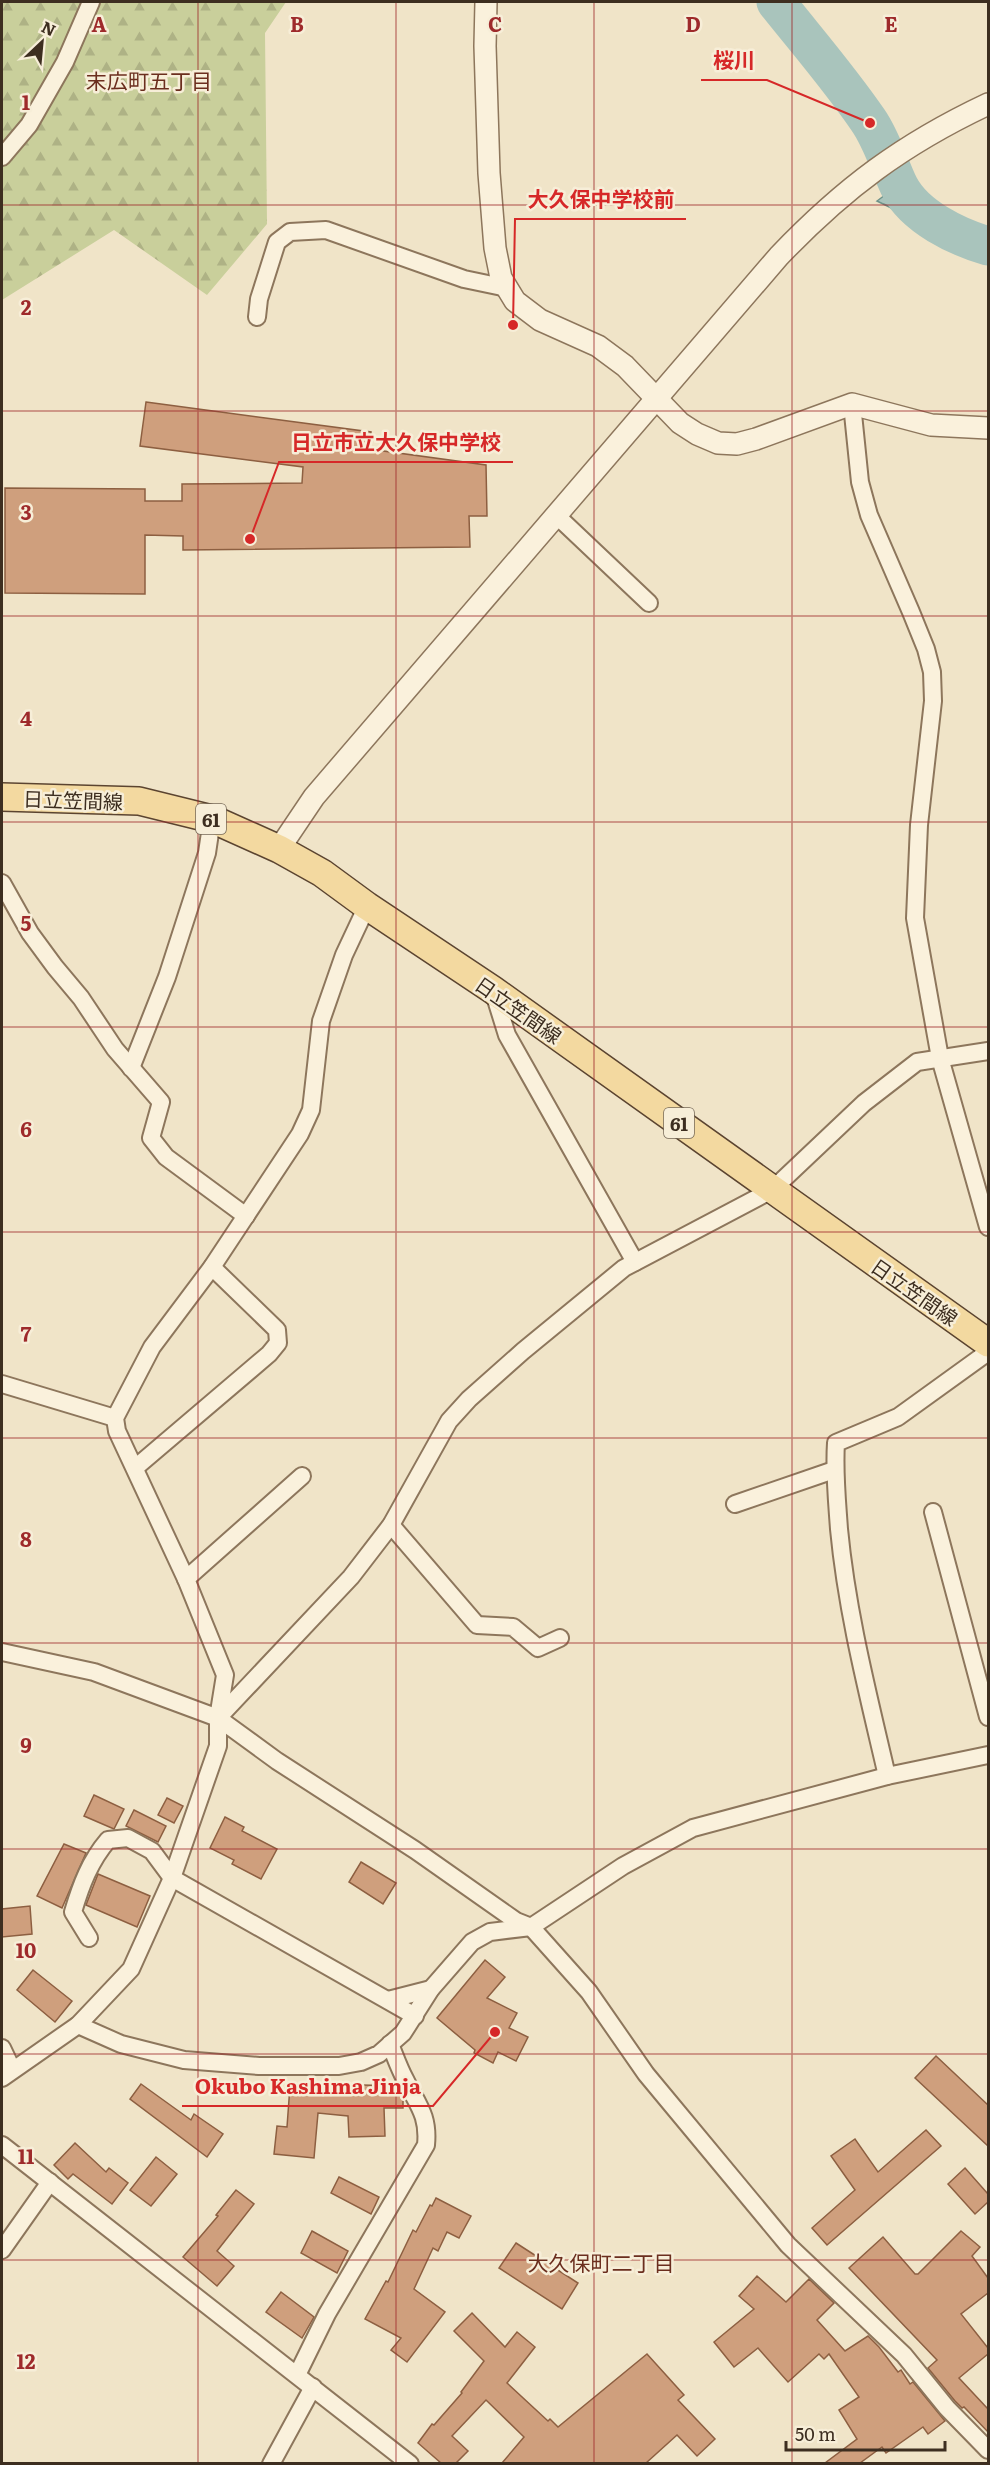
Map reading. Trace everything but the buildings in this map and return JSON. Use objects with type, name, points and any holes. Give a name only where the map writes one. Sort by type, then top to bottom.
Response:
[{"type":"main road","name":"日立笠間線","points":[[2,797],[139,801],[212,819],[279,849],[322,873],[367,906],[493,990],[988,1343]]},
{"type":"street","points":[[2,158],[29,125],[65,62],[91,2]]},
{"type":"street","points":[[486,2],[485,46],[490,184],[495,248],[501,278],[515,301],[540,320],[598,346],[626,366],[680,423],[697,434],[718,443],[737,444],[852,404],[931,425],[988,428]]},
{"type":"street","points":[[279,849],[314,797],[656,398],[779,256],[815,218],[857,183],[895,156],[944,125],[988,104]]},
{"type":"street","points":[[257,317],[277,242],[290,232],[326,230],[464,279],[507,288]]},
{"type":"street","points":[[852,404],[860,482],[869,516],[911,612],[932,672],[933,701],[919,825],[915,918],[940,1058],[988,1227]]},
{"type":"street","points":[[556,515],[650,603]]},
{"type":"street","points":[[131,1068],[170,966],[207,853],[212,819]]},
{"type":"street","points":[[2,884],[30,933],[81,998],[115,1049],[161,1102],[151,1138],[166,1157],[246,1216]]},
{"type":"street","points":[[2,2048],[7,2073],[78,2025],[131,1969],[172,1878],[218,1746],[225,1675],[186,1579],[117,1431],[115,1418],[152,1347],[212,1267],[300,1134],[311,1110],[321,1021],[344,955],[367,906]]},
{"type":"street","points":[[493,990],[507,1035],[635,1262]]},
{"type":"street","points":[[219,1718],[351,1576],[391,1525],[449,1421],[462,1406],[523,1351],[624,1268],[772,1190],[864,1103],[917,1062],[988,1051]]},
{"type":"street","points":[[135,1468],[269,1354],[278,1343],[277,1330],[212,1267]]},
{"type":"street","points":[[887,1776],[856,1645],[842,1555],[834,1470],[836,1443],[898,1418],[988,1352]]},
{"type":"street","points":[[2,1384],[115,1418]]},
{"type":"street","points":[[735,1504],[834,1470]]},
{"type":"street","points":[[186,1579],[302,1476]]},
{"type":"street","points":[[933,1512],[988,1717]]},
{"type":"street","points":[[391,1525],[477,1625],[513,1627],[538,1648],[560,1638]]},
{"type":"street","points":[[2,1652],[93,1672],[219,1718],[277,1761],[415,1850],[516,1922],[531,1927],[589,1992],[646,2073],[788,2245],[904,2355],[947,2408],[988,2450]]},
{"type":"street","points":[[78,2025],[121,2044],[184,2060],[259,2066],[339,2066],[362,2062],[379,2054],[403,2033],[431,1989],[472,1942],[490,1932],[531,1927],[622,1866],[693,1828],[887,1776],[988,1755]]},
{"type":"street","points":[[88,1938],[73,1912],[83,1879],[108,1840],[128,1838],[152,1851],[172,1878],[415,2016]]},
{"type":"street","points":[[388,2001],[431,1989]]},
{"type":"street","points":[[297,2375],[327,2314],[426,2145],[428,2128],[422,2108],[405,2079],[390,2044]]},
{"type":"street","points":[[2,2145],[410,2463]]},
{"type":"street","points":[[2,2250],[50,2182]]},
{"type":"street","points":[[271,2463],[313,2387]]},
{"type":"green space","points":[[2,2],[286,2],[265,33],[267,224],[207,295],[114,230],[2,300]]},
{"type":"water","points":[[761,2],[781,2],[863,101],[852,115]]},
{"type":"water","points":[[905,180],[913,195],[988,237],[988,255],[877,201]]},
{"type":"waterway","points":[[776,2],[868,120],[906,197],[915,207],[938,224],[963,237],[988,246]]},
{"type":"place","name":"桜川","points":[[870,123]]},
{"type":"place","name":"大久保中学校前","points":[[513,325]]},
{"type":"place","name":"日立市立大久保中学校","points":[[250,539]]},
{"type":"place","name":"Okubo Kashima Jinja","points":[[495,2032]]},
{"type":"district","name":"末広町五丁目","points":[[149,79]]},
{"type":"district","name":"大久保町二丁目","points":[[601,2261]]}]
